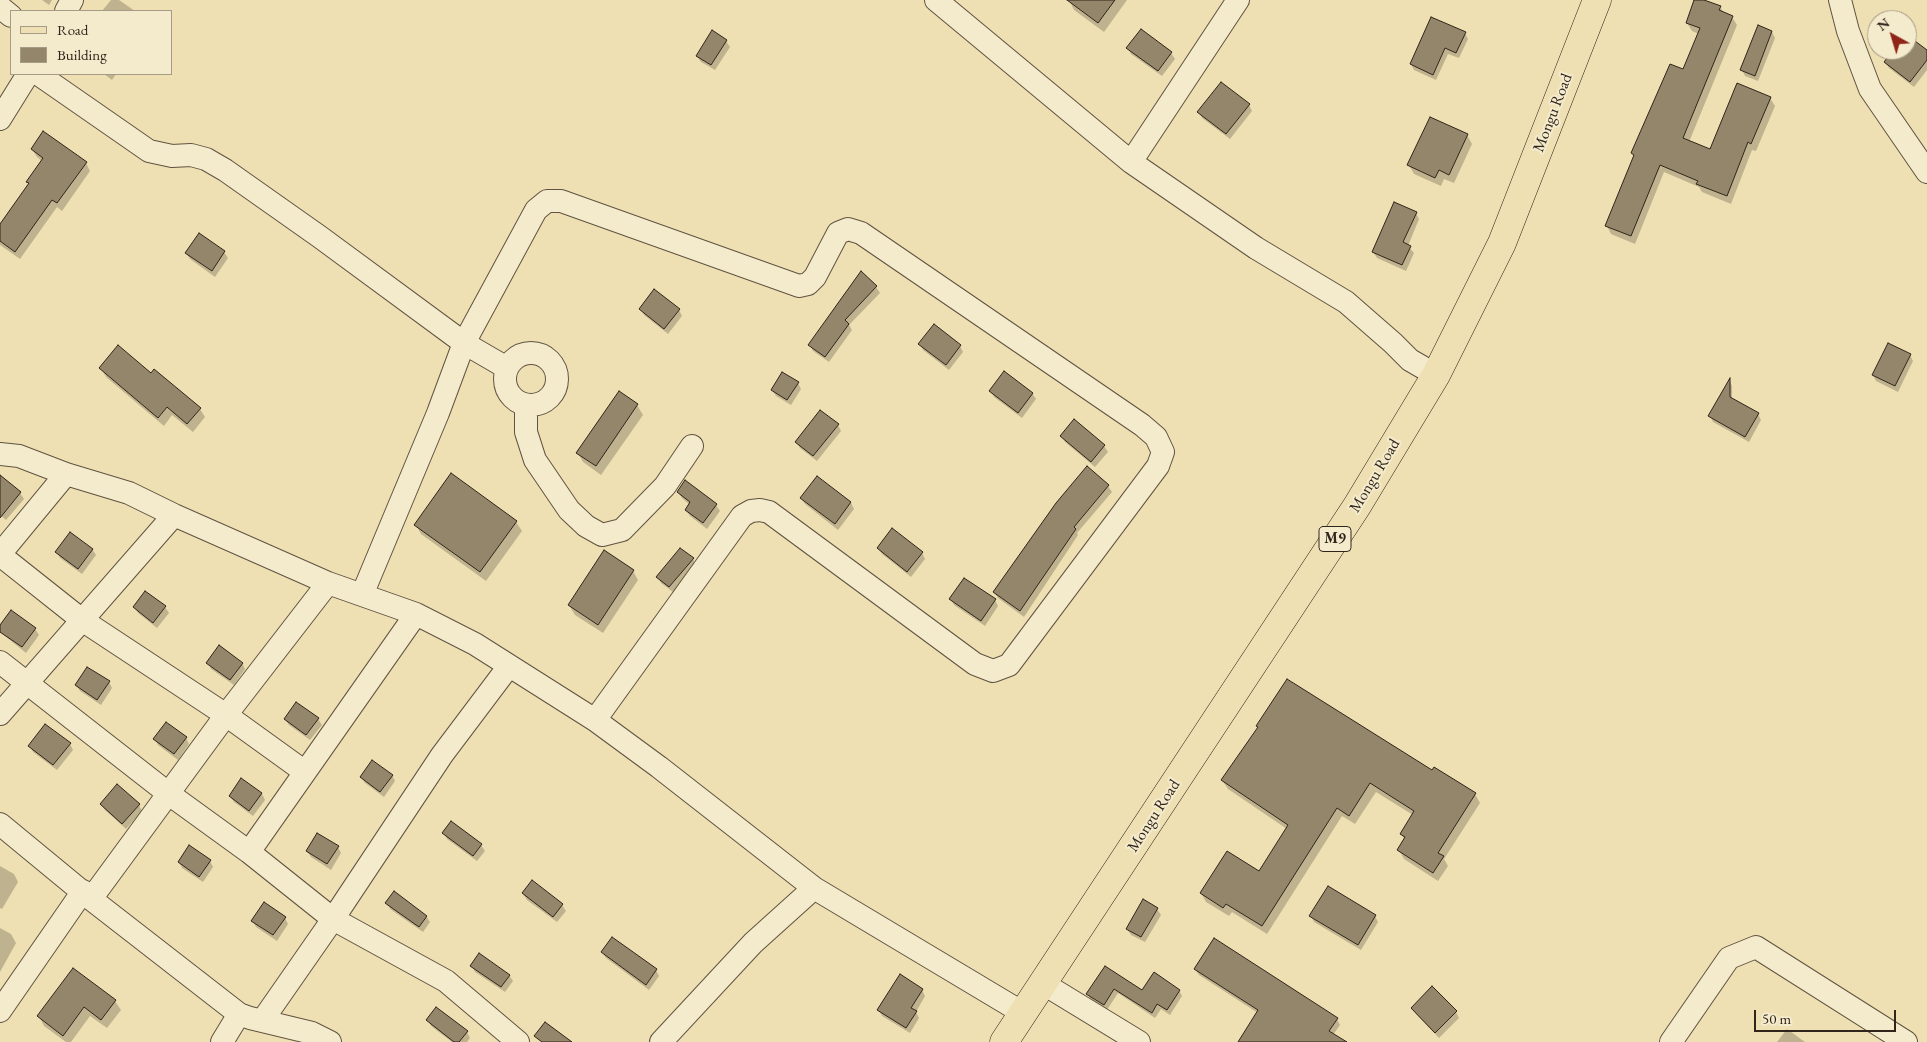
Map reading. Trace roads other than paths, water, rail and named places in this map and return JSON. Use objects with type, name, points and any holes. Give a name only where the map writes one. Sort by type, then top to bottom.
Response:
[{"type":"main road","name":"Mongu Road","points":[[1004,1042],[1044,984],[1357,506],[1436,375],[1502,243],[1597,0]]},
{"type":"street","points":[[936,0],[1131,162],[1256,248],[1346,302],[1410,360],[1436,375]]},
{"type":"street","points":[[1131,162],[1238,0]]},
{"type":"street","points":[[1840,0],[1848,31],[1870,89],[1927,172]]},
{"type":"street","points":[[0,7],[10,15]]},
{"type":"street","points":[[0,120],[27,75]]},
{"type":"street","points":[[39,75],[149,151],[172,156],[191,155],[206,159],[225,170],[464,343],[507,368]]},
{"type":"street","points":[[362,595],[438,413],[464,343],[536,210],[547,201],[561,202],[799,286],[808,284],[815,277],[838,234],[848,229],[861,233],[1142,425],[1156,437],[1163,452],[1158,466],[1008,665],[993,670],[975,664],[769,512],[751,510],[742,516],[595,720]]},
{"type":"street","points":[[534,353],[544,356],[557,372],[558,383],[554,393],[547,401],[537,405],[526,405],[515,400],[508,391],[505,380],[507,368],[523,354],[534,353]]},
{"type":"street","points":[[526,405],[526,432],[535,460],[569,510],[586,526],[602,535],[622,530],[665,486],[692,446]]},
{"type":"street","points":[[0,454],[19,456],[66,474],[130,493],[174,515],[328,583],[416,614],[475,644],[595,720],[659,767],[814,888],[1023,1014]]},
{"type":"street","points":[[66,474],[0,554],[82,620],[226,715],[305,772]]},
{"type":"street","points":[[0,714],[174,515]]},
{"type":"street","points":[[0,1010],[87,895],[169,794],[226,715],[328,583]]},
{"type":"street","points":[[249,852],[416,614]]},
{"type":"street","points":[[0,662],[169,794],[249,852],[333,919],[446,981],[518,1042]]},
{"type":"street","points":[[262,1021],[333,919],[442,755],[509,666]]},
{"type":"street","points":[[0,824],[239,1014],[312,1033],[330,1042]]},
{"type":"street","points":[[661,1042],[753,943],[814,888]]},
{"type":"street","points":[[1671,1042],[1729,958],[1756,947],[1906,1042]]},
{"type":"street","points":[[1044,984],[1139,1042]]},
{"type":"street","points":[[222,1042],[239,1014]]}]
